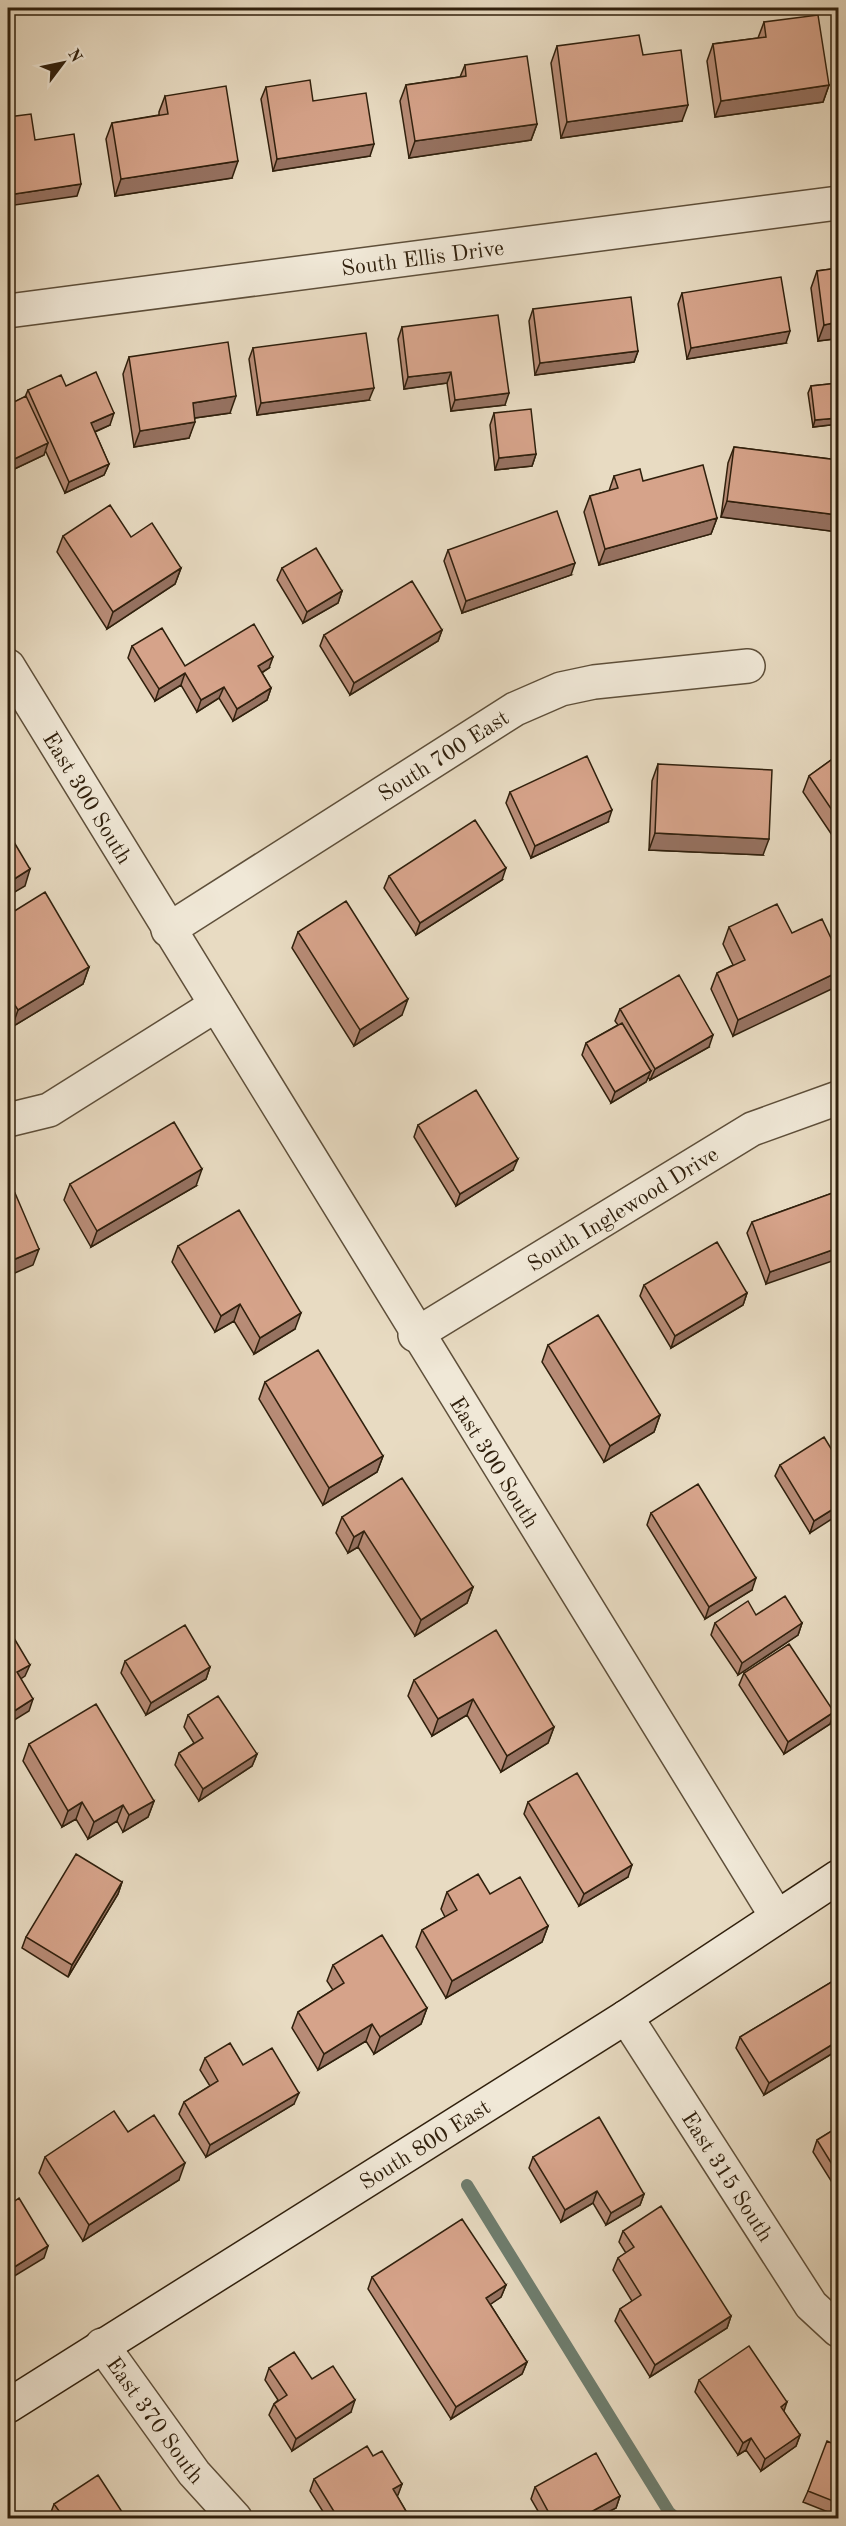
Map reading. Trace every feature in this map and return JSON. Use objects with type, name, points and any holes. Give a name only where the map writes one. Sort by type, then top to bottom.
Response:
[{"type":"street","name":"South Ellis Drive","points":[[8,311],[838,203]]},
{"type":"street","name":"East 300 South","points":[[8,666],[415,1335],[777,1917]]},
{"type":"street","name":"South 700 East","points":[[168,930],[515,709],[561,689],[594,682],[748,666]]},
{"type":"street","points":[[8,1120],[49,1110],[216,1005]]},
{"type":"street","name":"South Inglewood Drive","points":[[415,1335],[752,1129],[838,1098]]},
{"type":"street","name":"South 800 East","points":[[8,2406],[626,2017],[838,1877]]},
{"type":"street","name":"East 315 South","points":[[626,2017],[811,2305],[838,2330]]},
{"type":"street","name":"East 370 South","points":[[102,2345],[194,2473],[235,2518]]},
{"type":"building","points":[[818,15],[829,85],[721,101],[713,44],[766,37],[764,22]]},
{"type":"building","points":[[639,35],[643,55],[681,50],[688,105],[567,122],[557,46]]},
{"type":"building","points":[[527,56],[537,124],[415,141],[406,85],[466,76],[465,65]]},
{"type":"building","points":[[310,80],[313,101],[366,93],[374,144],[277,159],[266,87]]},
{"type":"building","points":[[226,86],[238,161],[121,179],[112,123],[168,114],[165,96]]},
{"type":"building","points":[[31,114],[35,140],[74,134],[81,184],[8,195],[8,117]]},
{"type":"building","points":[[838,268],[838,322],[824,325],[817,271]]},
{"type":"building","points":[[781,277],[790,331],[691,348],[682,293]]},
{"type":"building","points":[[631,297],[638,351],[540,363],[533,309]]},
{"type":"building","points":[[498,315],[509,393],[455,400],[451,372],[408,377],[402,327]]},
{"type":"building","points":[[366,333],[374,388],[261,403],[253,348]]},
{"type":"building","points":[[228,342],[236,396],[193,403],[195,422],[140,431],[129,357]]},
{"type":"building","points":[[96,372],[114,413],[91,423],[109,464],[69,482],[28,390],[61,375],[66,386]]},
{"type":"building","points":[[838,383],[838,418],[815,420],[811,386]]},
{"type":"building","points":[[26,396],[48,443],[8,462],[8,405]]},
{"type":"building","points":[[531,409],[536,454],[499,458],[494,413]]},
{"type":"building","points":[[734,447],[838,460],[838,515],[727,501]]},
{"type":"building","points":[[703,465],[717,518],[605,549],[590,496],[618,488],[614,476],[640,469],[643,481]]},
{"type":"building","points":[[110,505],[131,537],[152,523],[181,568],[113,612],[63,536]]},
{"type":"building","points":[[557,511],[575,563],[466,601],[448,550]]},
{"type":"building","points":[[316,548],[342,591],[307,612],[282,568]]},
{"type":"building","points":[[412,581],[442,630],[354,683],[324,635]]},
{"type":"building","points":[[254,624],[273,657],[258,666],[271,688],[237,709],[224,687],[201,700],[185,673],[159,689],[132,646],[162,628],[185,666]]},
{"type":"building","points":[[838,755],[838,819],[809,776]]},
{"type":"building","points":[[587,756],[612,810],[535,846],[510,792]]},
{"type":"building","points":[[658,764],[772,770],[769,839],[655,833]]},
{"type":"building","points":[[475,820],[506,868],[420,923],[389,876]]},
{"type":"building","points":[[8,832],[30,869],[8,883]]},
{"type":"building","points":[[45,892],[89,967],[18,1010],[11,999],[8,1001],[8,915]]},
{"type":"building","points":[[346,901],[408,999],[360,1030],[298,932]]},
{"type":"building","points":[[777,904],[792,933],[822,919],[838,953],[838,972],[738,1020],[717,973],[745,960],[729,927]]},
{"type":"building","points":[[679,975],[713,1035],[655,1069],[620,1009]]},
{"type":"building","points":[[622,1023],[651,1071],[615,1092],[586,1043]]},
{"type":"building","points":[[476,1090],[518,1159],[460,1194],[418,1125]]},
{"type":"building","points":[[174,1122],[202,1169],[97,1231],[70,1184]]},
{"type":"building","points":[[838,1191],[838,1248],[770,1272],[752,1222]]},
{"type":"building","points":[[15,1193],[39,1249],[8,1262],[8,1196]]},
{"type":"building","points":[[239,1210],[301,1313],[260,1338],[240,1304],[221,1316],[178,1246]]},
{"type":"building","points":[[717,1242],[747,1293],[675,1336],[644,1285]]},
{"type":"building","points":[[598,1315],[660,1415],[610,1446],[548,1345]]},
{"type":"building","points":[[318,1350],[383,1456],[329,1488],[265,1382]]},
{"type":"building","points":[[824,1437],[838,1460],[838,1506],[814,1521],[780,1465]]},
{"type":"building","points":[[402,1478],[473,1587],[421,1620],[364,1531],[354,1537],[342,1517]]},
{"type":"building","points":[[698,1484],[756,1578],[709,1607],[651,1513]]},
{"type":"building","points":[[785,1596],[802,1623],[742,1663],[715,1623],[748,1601],[756,1615]]},
{"type":"building","points":[[185,1625],[210,1667],[151,1703],[125,1661]]},
{"type":"building","points":[[8,1628],[30,1665],[17,1672],[33,1699],[8,1715]]},
{"type":"building","points":[[496,1630],[554,1727],[507,1756],[473,1699],[438,1719],[414,1680]]},
{"type":"building","points":[[789,1644],[834,1712],[788,1742],[744,1673]]},
{"type":"building","points":[[218,1696],[257,1754],[203,1789],[179,1753],[203,1738],[188,1715]]},
{"type":"building","points":[[96,1704],[154,1801],[129,1815],[123,1805],[94,1822],[82,1802],[68,1811],[29,1744]]},
{"type":"building","points":[[577,1773],[632,1865],[584,1894],[528,1802]]},
{"type":"building","points":[[76,1854],[122,1882],[72,1965],[26,1937]]},
{"type":"building","points":[[478,1874],[490,1894],[520,1877],[548,1926],[452,1981],[422,1930],[457,1910],[447,1892]]},
{"type":"building","points":[[382,1935],[427,2008],[380,2037],[372,2024],[324,2054],[298,2012],[344,1983],[333,1965]]},
{"type":"building","points":[[838,1978],[838,2041],[769,2083],[740,2037]]},
{"type":"building","points":[[230,2043],[243,2065],[272,2048],[299,2093],[210,2145],[184,2102],[218,2081],[205,2058]]},
{"type":"building","points":[[114,2111],[128,2132],[154,2115],[185,2163],[89,2225],[45,2157]]},
{"type":"building","points":[[599,2117],[644,2194],[611,2213],[597,2191],[565,2210],[533,2157]]},
{"type":"building","points":[[838,2127],[838,2174],[817,2140]]},
{"type":"building","points":[[19,2198],[48,2246],[8,2271],[8,2206]]},
{"type":"building","points":[[661,2206],[731,2316],[655,2365],[620,2309],[641,2295],[618,2258],[634,2247],[623,2231]]},
{"type":"building","points":[[462,2219],[506,2285],[486,2298],[527,2362],[456,2407],[372,2277]]},
{"type":"building","points":[[749,2346],[787,2402],[781,2407],[800,2435],[765,2459],[751,2438],[743,2443],[699,2380]]},
{"type":"building","points":[[294,2352],[312,2379],[333,2366],[355,2400],[296,2439],[274,2404],[287,2395],[269,2368]]},
{"type":"building","points":[[827,2441],[838,2446],[838,2503],[808,2491]]},
{"type":"building","points":[[367,2446],[373,2456],[382,2451],[402,2484],[393,2489],[410,2518],[338,2518],[314,2479]]},
{"type":"building","points":[[596,2453],[620,2496],[580,2518],[543,2518],[550,2515],[535,2487]]},
{"type":"building","points":[[98,2475],[126,2518],[64,2518],[54,2504]]},
{"type":"waterway","points":[[467,2185],[669,2512],[676,2518]]}]
